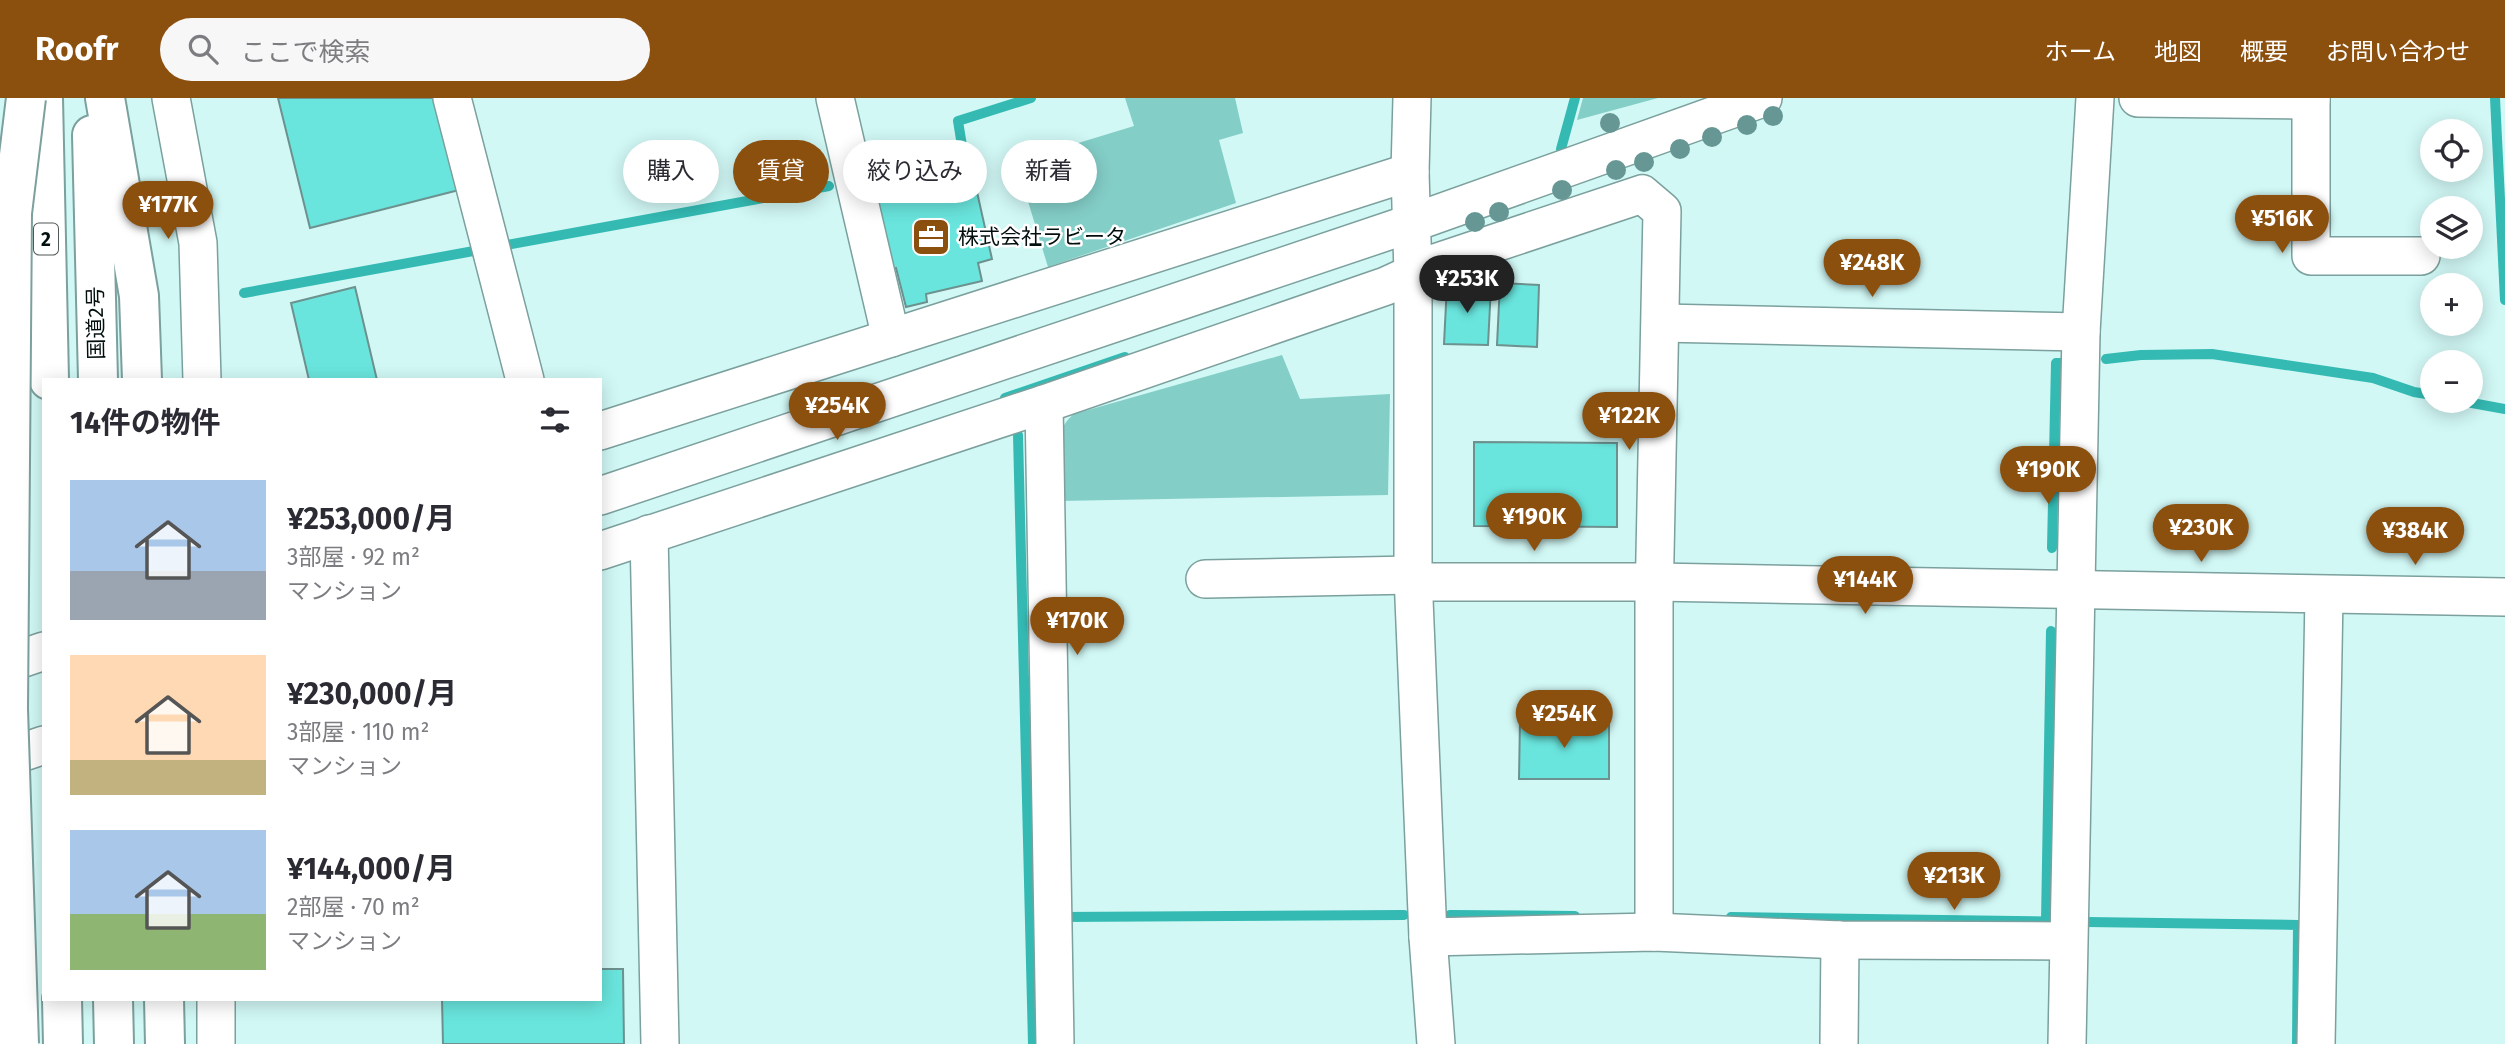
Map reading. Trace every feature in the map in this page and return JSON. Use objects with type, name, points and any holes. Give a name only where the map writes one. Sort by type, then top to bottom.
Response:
[{"type":"highway","points":[[19,1044],[8,709],[12,213],[26,98]]},
{"type":"highway","name":"2","points":[[43,98],[49,378]]},
{"type":"highway","name":"国道2号","points":[[91,98],[98,378]]},
{"type":"highway","points":[[106,98],[139,296],[142,378]]},
{"type":"highway","points":[[62,1001],[63,1044]]},
{"type":"highway","points":[[113,1001],[114,1044]]},
{"type":"highway","points":[[164,1001],[165,1044]]},
{"type":"street","points":[[171,98],[198,243],[202,378]]},
{"type":"street","points":[[452,98],[524,378]]},
{"type":"street","points":[[835,98],[891,338]]},
{"type":"street","points":[[1412,98],[1410,172],[1413,274],[1413,578],[1428,937],[1436,1044]]},
{"type":"street","points":[[602,495],[1412,223],[1763,98]]},
{"type":"street","points":[[2067,1044],[2081,332],[2095,98]]},
{"type":"street","points":[[2138,98],[2311,99],[2311,256],[2420,256]]},
{"type":"street","points":[[602,430],[1410,172]]},
{"type":"street","points":[[602,550],[1044,404],[1360,295],[1438,262],[1642,194],[1662,211],[1655,582],[1654,922]]},
{"type":"street","points":[[1661,323],[2081,332]]},
{"type":"street","points":[[1044,404],[1055,1044]]},
{"type":"street","points":[[649,534],[660,1044]]},
{"type":"street","points":[[1205,579],[1413,578],[2505,597]]},
{"type":"street","points":[[2316,1044],[2324,595]]},
{"type":"street","points":[[0,666],[42,652]]},
{"type":"street","points":[[0,760],[42,746]]},
{"type":"street","points":[[1428,937],[1654,922],[1840,940],[2068,928]]},
{"type":"street","points":[[1839,1044],[1840,940]]},
{"type":"street","points":[[216,1001],[216,1044]]},
{"type":"shaded area","points":[[1125,98],[1235,98],[1243,133],[1219,140],[1236,203],[1048,267],[1028,203],[1097,203],[1097,140],[1088,140],[1134,126]]},
{"type":"shaded area","points":[[1583,98],[1658,98],[1577,120]]},
{"type":"shaded area","points":[[1282,355],[1300,399],[1390,394],[1388,495],[1059,501],[1058,442],[1066,422],[1074,414]]},
{"type":"building","points":[[278,98],[436,98],[459,190],[310,228]]},
{"type":"building","points":[[870,203],[979,203],[992,259],[978,263],[982,281],[926,294],[927,302],[906,307],[896,268],[885,271]]},
{"type":"building","points":[[1500,283],[1539,285],[1537,347],[1497,345]]},
{"type":"building","points":[[1447,284],[1491,286],[1488,345],[1444,344]]},
{"type":"building","points":[[355,287],[377,378],[309,378],[291,303]]},
{"type":"building","points":[[1474,442],[1617,443],[1617,527],[1474,526]]},
{"type":"building","points":[[1520,720],[1609,721],[1609,779],[1519,779]]},
{"type":"building","points":[[602,969],[623,969],[624,1044],[443,1044],[442,1001],[602,1001]]},
{"type":"waterway","points":[[961,140],[958,121],[1031,98]]},
{"type":"waterway","points":[[1561,149],[1575,98]]},
{"type":"waterway","points":[[2495,98],[2505,300]]},
{"type":"waterway","points":[[244,293],[736,203]]},
{"type":"waterway","points":[[2106,359],[2141,355],[2212,354],[2373,378],[2420,393]]},
{"type":"waterway","points":[[1005,398],[1125,357]]},
{"type":"waterway","points":[[2052,548],[2056,363],[2062,363]]},
{"type":"waterway","points":[[2483,405],[2505,409]]},
{"type":"waterway","points":[[1018,435],[1033,1044]]},
{"type":"waterway","points":[[2046,921],[2051,631]]},
{"type":"waterway","points":[[1060,917],[1404,915]]},
{"type":"waterway","points":[[1450,915],[1575,916]]},
{"type":"waterway","points":[[1731,917],[2298,925],[2297,1044]]},
{"type":"place","name":"株式会社ラビータ","points":[[931,237]]}]
